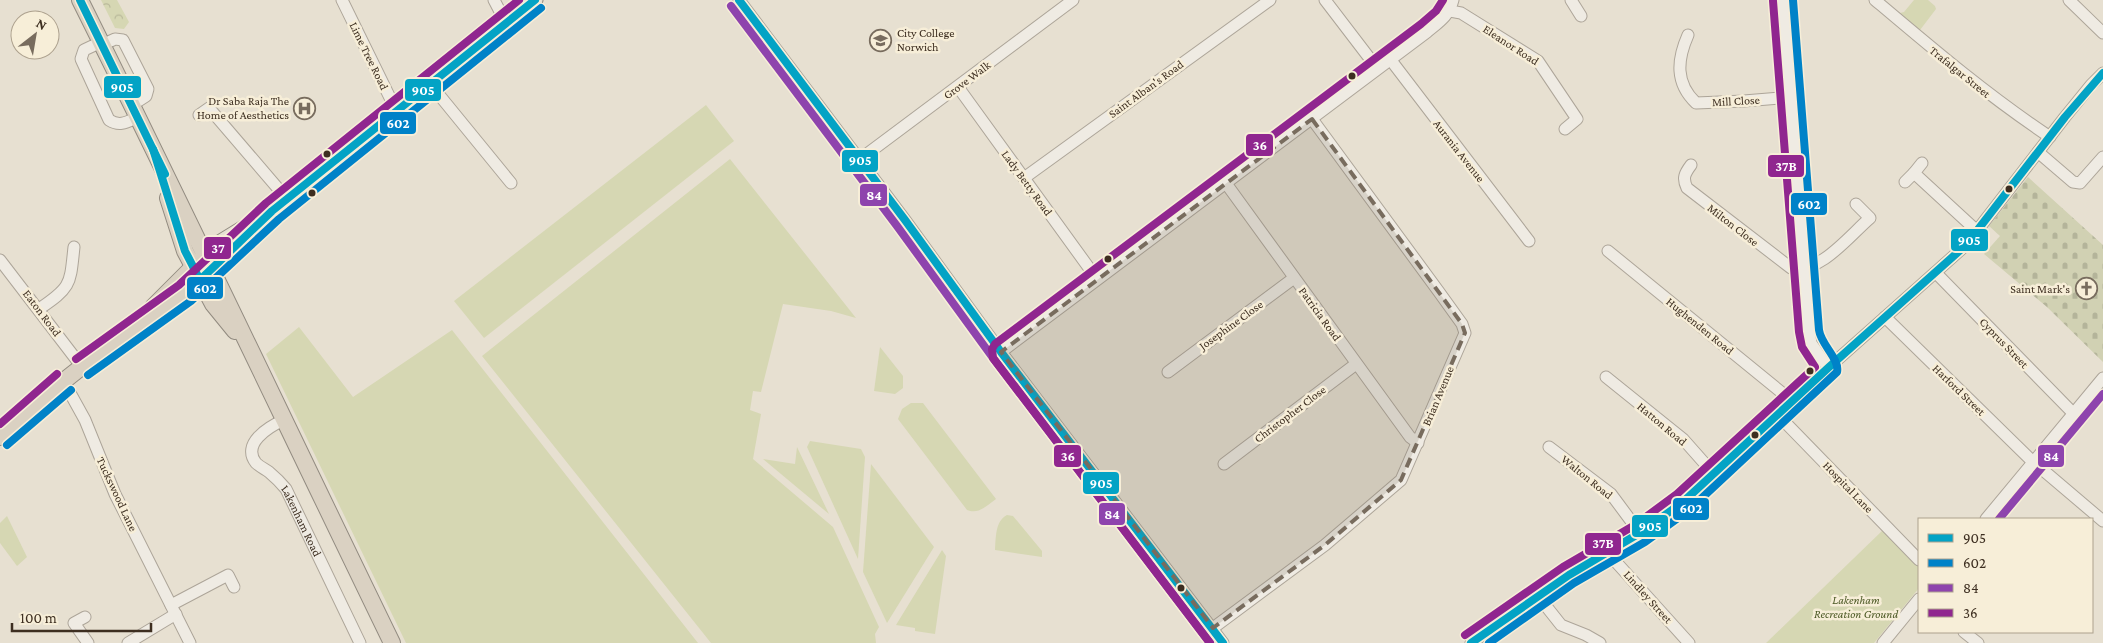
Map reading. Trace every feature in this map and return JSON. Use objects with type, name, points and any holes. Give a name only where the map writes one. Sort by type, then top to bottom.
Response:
[{"type":"highway","points":[[80,0],[153,150],[185,251],[202,268],[213,304],[253,355],[392,643]]},
{"type":"highway","points":[[0,437],[82,367],[124,335],[180,297],[202,268]]},
{"type":"main road","points":[[202,268],[535,0]]},
{"type":"street","name":"Lime Tree Road","points":[[342,0],[397,112]]},
{"type":"street","points":[[494,0],[506,23]]},
{"type":"street","points":[[739,0],[906,220],[1001,352],[1224,643]]},
{"type":"street","name":"Grove Walk","points":[[860,160],[1073,0]]},
{"type":"street","name":"Saint Alban's Road","points":[[1024,178],[1270,0]]},
{"type":"street","points":[[1325,0],[1377,68]]},
{"type":"street","points":[[1571,0],[1581,16]]},
{"type":"street","points":[[1783,0],[1811,343],[1828,368]]},
{"type":"street","name":"Trafalgar Street","points":[[1876,0],[1998,103],[2050,137]]},
{"type":"street","points":[[2070,0],[2103,33]]},
{"type":"street","points":[[1001,352],[1444,19],[1450,4]]},
{"type":"street","name":"Eleanor Road","points":[[1450,4],[1461,13],[1538,61],[1581,118],[1565,129]]},
{"type":"street","name":"Mill Close","points":[[1688,35],[1681,51],[1679,69],[1681,82],[1687,95],[1696,102],[1744,101],[1791,97]]},
{"type":"street","points":[[102,43],[84,50],[81,59],[109,120],[115,124],[123,124],[135,111]]},
{"type":"street","name":"Aurania Avenue","points":[[1390,60],[1529,241]]},
{"type":"street","points":[[1472,643],[1538,596],[1640,532],[1683,502],[1714,474],[1828,368],[1936,273],[1977,232],[2091,85],[2103,73]]},
{"type":"street","points":[[431,85],[511,184]]},
{"type":"street","name":"Lady Betty Road","points":[[958,87],[1097,279]]},
{"type":"street","points":[[199,115],[209,108],[287,199]]},
{"type":"street","name":"Brian Avenue","points":[[1212,628],[1324,545],[1401,480],[1465,333],[1462,324],[1440,292],[1312,119]]},
{"type":"street","points":[[2038,152],[2073,182],[2080,183],[2092,174],[2103,157]]},
{"type":"street","points":[[1905,182],[1922,163]]},
{"type":"street","name":"Milton Close","points":[[1691,165],[1684,176],[1686,188],[1785,265],[1798,269],[1804,268]]},
{"type":"street","points":[[1914,173],[1977,232]]},
{"type":"street","name":"Patricia Road","points":[[1225,182],[1410,438],[1418,443]]},
{"type":"street","points":[[1804,268],[1816,265],[1826,258],[1870,218],[1856,204]]},
{"type":"street","points":[[39,309],[69,283],[74,247]]},
{"type":"street","name":"Hughenden Road","points":[[1608,251],[1792,401]]},
{"type":"street","name":"Eaton Road","points":[[0,260],[82,367]]},
{"type":"street","name":"Cyprus Street","points":[[1936,273],[2073,413]]},
{"type":"street","name":"Josephine Close","points":[[1168,372],[1294,278]]},
{"type":"street","name":"Harford Street","points":[[1885,317],[2034,462],[2103,521]]},
{"type":"street","name":"Christopher Close","points":[[1224,464],[1356,364]]},
{"type":"street","name":"Hatton Road","points":[[1606,378],[1683,440],[1714,474]]},
{"type":"street","points":[[1987,518],[2103,378]]},
{"type":"street","name":"Tuckswood Lane","points":[[64,382],[85,420],[115,494],[190,643]]},
{"type":"street","name":"Hospital Lane","points":[[1778,414],[1918,559]]},
{"type":"street","name":"Lakenham Road","points":[[284,420],[264,430],[254,442],[251,450],[253,458],[258,465],[268,471],[286,489],[360,643]]},
{"type":"street","name":"Walton Road","points":[[1549,447],[1611,494],[1640,532]]},
{"type":"street","name":"Lindley Street","points":[[1607,552],[1689,643]]},
{"type":"street","points":[[128,643],[226,570],[234,587]]},
{"type":"street","points":[[1538,596],[1561,625],[1586,634],[1600,643]]},
{"type":"street","points":[[1883,643],[1918,600]]},
{"type":"street","points":[[75,623],[88,643]]},
{"type":"street","points":[[1965,633],[1978,643]]},
{"type":"highlighted area","points":[[1312,119],[1462,324],[1465,333],[1401,480],[1325,545],[1213,628],[1001,352]]},
{"type":"green space","points":[[101,0],[117,0],[129,22],[124,29],[115,28]]},
{"type":"green space","points":[[1914,0],[1928,0],[1936,9],[1920,30],[1900,13],[1904,12]]},
{"type":"green space","points":[[706,105],[734,141],[484,338],[454,301]]},
{"type":"green space","points":[[730,159],[856,318],[831,311],[783,304],[761,392],[753,391],[750,410],[761,414],[753,459],[833,527],[879,627],[875,634],[876,643],[711,643],[482,356]]},
{"type":"green space","points":[[2028,177],[2103,245],[2103,362],[2047,307],[1984,254],[2000,236],[1989,226]]},
{"type":"green space","points":[[299,327],[353,397],[452,330],[698,643],[406,643],[266,354]]},
{"type":"green space","points":[[880,347],[903,376],[903,388],[895,394],[874,391]]},
{"type":"green space","points":[[911,403],[923,403],[996,499],[979,510],[967,510],[898,419],[902,409]]},
{"type":"green space","points":[[810,441],[861,449],[865,457],[858,559],[807,447]]},
{"type":"green space","points":[[797,447],[829,514],[763,459],[795,464]]},
{"type":"green space","points":[[871,464],[934,547],[887,623],[863,572]]},
{"type":"green space","points":[[1007,515],[1013,516],[1042,551],[1042,557],[995,550],[998,526],[1000,521]]},
{"type":"green space","points":[[7,516],[27,557],[17,566],[0,543],[0,523]]},
{"type":"green space","name":"Lakenham Recreation Ground","points":[[1883,530],[1918,566],[1918,589],[1874,643],[1766,643]]},
{"type":"green space","points":[[942,550],[946,556],[935,634],[915,631],[915,628],[896,625]]},
{"type":"transit line","name":"905","points":[[80,0],[165,174]]},
{"type":"transit line","name":"37","points":[[76,359],[179,285],[266,203],[519,0]]},
{"type":"transit line","name":"905","points":[[153,149],[185,251],[200,280],[272,211],[535,0]]},
{"type":"transit line","name":"905","points":[[739,0],[905,220],[1001,352],[1223,643]]},
{"type":"transit line","name":"36","points":[[1210,643],[993,358],[992,349],[995,344],[1421,24],[1436,11],[1443,0]]},
{"type":"transit line","name":"602","points":[[1489,643],[1574,583],[1645,542],[1689,510],[1837,372],[1836,362],[1820,336],[1819,330],[1793,0]]},
{"type":"transit line","name":"37B","points":[[1465,635],[1563,567],[1635,525],[1677,494],[1815,367],[1802,347],[1799,332],[1773,1]]},
{"type":"transit line","name":"84","points":[[731,6],[897,226],[993,358],[1210,643]]},
{"type":"transit line","name":"602","points":[[88,375],[191,301],[279,219],[541,8]]},
{"type":"transit line","name":"905","points":[[1471,643],[1569,575],[1643,531],[1683,502],[1828,368],[1966,245],[2065,117],[2103,73]]},
{"type":"transit line","name":"37","points":[[0,424],[57,374]]},
{"type":"transit line","name":"602","points":[[7,445],[71,390]]},
{"type":"transit line","name":"84","points":[[2000,518],[2103,394]]},
{"type":"place","name":"City College Norwich","points":[[881,40]]},
{"type":"place","name":"Dr Saba Raja The Home of Aesthetics","points":[[305,108]]},
{"type":"place","name":"Saint Mark's","points":[[2086,289]]}]
